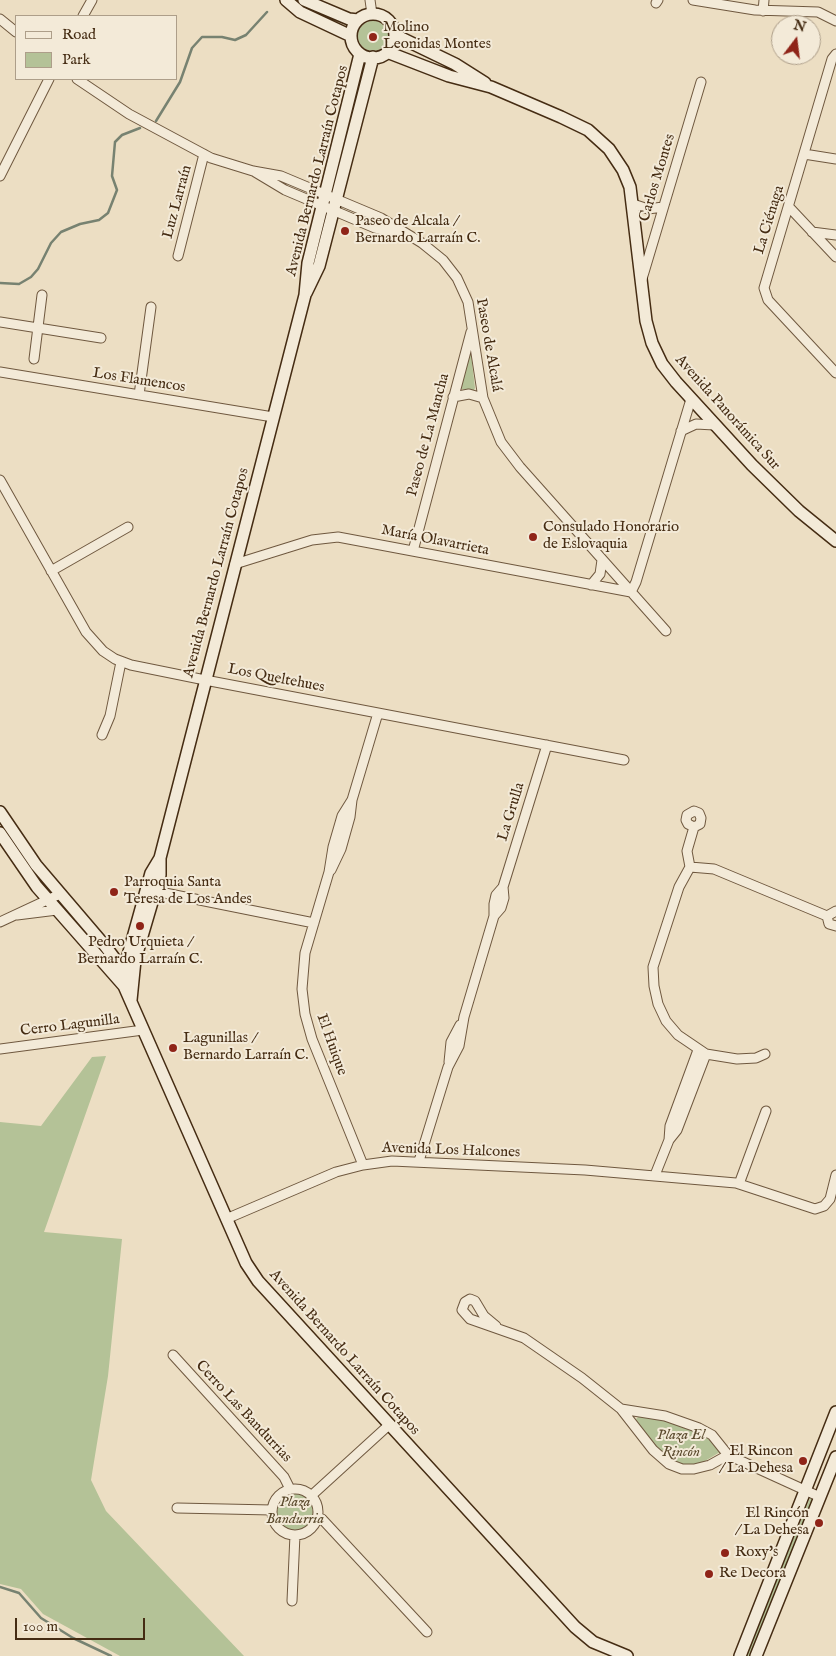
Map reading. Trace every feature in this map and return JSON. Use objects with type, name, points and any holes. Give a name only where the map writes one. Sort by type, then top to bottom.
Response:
[{"type":"street","points":[[84,15],[92,0]]},
{"type":"street","points":[[286,0],[300,12],[351,36]]},
{"type":"street","points":[[304,0],[346,18],[358,20],[372,14],[388,20],[395,36],[393,45],[387,52],[373,58],[360,54],[354,46],[351,36],[358,20]]},
{"type":"street","points":[[370,0],[372,14]]},
{"type":"street","points":[[693,0],[759,10],[818,12],[836,21]]},
{"type":"street","points":[[756,0],[759,10]]},
{"type":"street","points":[[759,10],[764,0]]},
{"type":"street","points":[[0,19],[15,31]]},
{"type":"street","name":"Avenida Panorámica Sur","points":[[395,36],[455,64],[491,87]]},
{"type":"street","name":"Avenida Panorámica Sur","points":[[387,52],[450,76],[491,87],[575,123],[596,136],[619,162],[630,186],[646,321],[652,343],[668,373],[714,425],[787,500],[836,541]]},
{"type":"street","name":"Avenida Bernardo Larraín Cotapos","points":[[347,135],[360,54]]},
{"type":"street","name":"La Ciénaga","points":[[836,54],[832,59],[788,206],[766,281],[765,292],[771,303],[836,373]]},
{"type":"street","name":"Avenida Bernardo Larraín Cotapos","points":[[129,993],[151,890],[151,873],[160,858],[305,295],[307,272],[330,202],[347,135],[373,58]]},
{"type":"street","points":[[0,176],[49,80]]},
{"type":"street","name":"Paseo de Alcalá","points":[[78,80],[129,114],[216,160],[254,171],[276,185],[330,202],[375,228],[406,235],[429,248],[453,272],[468,302],[483,398],[498,435],[509,453],[666,632]]},
{"type":"street","name":"Carlos Montes","points":[[641,281],[701,82]]},
{"type":"street","name":"Luz Larraín","points":[[178,256],[204,154]]},
{"type":"street","points":[[804,154],[836,159]]},
{"type":"street","points":[[633,204],[648,209],[663,207]]},
{"type":"street","points":[[788,206],[836,258]]},
{"type":"street","points":[[812,232],[836,234]]},
{"type":"street","points":[[34,359],[42,295]]},
{"type":"street","points":[[139,395],[152,307]]},
{"type":"street","points":[[0,322],[101,338]]},
{"type":"street","name":"Paseo de La Mancha","points":[[413,551],[472,327]]},
{"type":"street","name":"Los Flamencos","points":[[0,372],[273,417]]},
{"type":"street","points":[[453,397],[468,394],[483,398]]},
{"type":"street","points":[[631,592],[636,582],[691,399]]},
{"type":"street","points":[[682,431],[696,424],[714,425]]},
{"type":"street","name":"Los Queltehues","points":[[0,480],[4,500],[51,571],[91,639],[103,651],[121,662],[205,680],[624,760]]},
{"type":"street","points":[[51,571],[128,527]]},
{"type":"street","name":"María Olavarrieta","points":[[235,564],[312,540],[329,537],[631,592]]},
{"type":"street","points":[[591,585],[600,574],[602,560]]},
{"type":"street","points":[[102,735],[109,722],[121,662]]},
{"type":"street","name":"El Huique","points":[[363,1164],[312,1039],[305,1014],[302,989],[303,963],[314,923],[330,872],[341,849],[350,817],[352,800],[378,713]]},
{"type":"street","name":"La Grulla","points":[[419,1161],[448,1067],[459,1046],[464,1017],[494,916],[496,896],[503,887],[546,745]]},
{"type":"street","points":[[0,812],[24,849],[124,970]]},
{"type":"street","points":[[694,827],[687,851],[690,867],[679,887],[653,967],[655,995],[666,1021],[678,1035],[702,1052],[737,1059],[756,1058],[765,1054]]},
{"type":"street","points":[[0,833],[24,870],[129,993]]},
{"type":"street","points":[[690,867],[714,869],[827,916]]},
{"type":"street","points":[[151,890],[314,923]]},
{"type":"street","name":"Avenida Bernardo Larraín Cotapos","points":[[151,890],[124,970],[129,993],[143,1030],[246,1263],[258,1281],[575,1628],[593,1642],[627,1656]]},
{"type":"street","points":[[0,922],[47,898],[60,894]]},
{"type":"street","points":[[17,915],[57,910]]},
{"type":"street","points":[[827,916],[830,912],[836,911]]},
{"type":"street","points":[[827,916],[829,924],[836,926]]},
{"type":"street","points":[[106,947],[124,946],[133,940]]},
{"type":"street","name":"Cerro Lagunilla","points":[[0,1049],[143,1030]]},
{"type":"street","points":[[655,1175],[669,1140],[670,1126],[702,1052]]},
{"type":"street","points":[[739,1184],[766,1111]]},
{"type":"street","name":"Avenida Los Halcones","points":[[226,1219],[336,1172],[363,1164],[392,1160],[655,1175],[739,1184],[815,1209],[824,1206],[830,1199],[836,1175]]},
{"type":"street","points":[[496,1326],[538,1346],[621,1409],[653,1450],[676,1467],[688,1469],[702,1468],[728,1455]]},
{"type":"street","name":"Cerro Las Bandurrias","points":[[172,1355],[284,1477],[290,1489]]},
{"type":"street","points":[[621,1409],[665,1416],[699,1428],[712,1436],[728,1455],[820,1496]]},
{"type":"street","points":[[740,1656],[836,1412]]},
{"type":"street","points":[[311,1496],[390,1424]]},
{"type":"street","points":[[756,1656],[836,1457]]},
{"type":"street","points":[[290,1489],[303,1491],[311,1496],[316,1504],[317,1517],[309,1530],[295,1535],[280,1530],[275,1525],[272,1510],[278,1496],[290,1489]]},
{"type":"street","points":[[178,1508],[272,1510]]},
{"type":"street","points":[[317,1517],[322,1519],[428,1632]]},
{"type":"street","points":[[292,1601],[295,1535]]},
{"type":"green space","points":[[373,21],[384,25],[388,36],[384,47],[373,51],[362,47],[358,36],[362,25]]},
{"type":"green space","points":[[471,354],[475,388],[474,390],[461,389],[468,355]]},
{"type":"green space","points":[[106,1056],[44,1232],[122,1239],[108,1376],[91,1480],[106,1511],[244,1656],[120,1656],[43,1614],[21,1589],[0,1584],[0,1122],[41,1126],[92,1057]]},
{"type":"green space","name":"Plaza El Rincón","points":[[639,1416],[669,1421],[692,1429],[712,1440],[720,1452],[700,1464],[683,1465],[654,1446],[638,1426],[636,1419]]},
{"type":"green space","name":"Plaza Bandurria","points":[[295,1494],[302,1495],[308,1499],[312,1505],[312,1519],[308,1525],[302,1529],[295,1530],[288,1529],[282,1525],[278,1519],[277,1512],[278,1505],[282,1499],[288,1495]]},
{"type":"green space","points":[[810,1498],[813,1499],[813,1505],[751,1656],[746,1656]]},
{"type":"waterway","points":[[156,121],[180,82],[192,48],[202,37],[222,37],[235,40],[246,35],[267,12]]},
{"type":"waterway","points":[[0,283],[19,284],[31,277],[38,269],[51,243],[61,232],[80,224],[99,220],[108,213],[117,190],[112,176],[115,142],[122,135],[140,128]]},
{"type":"waterway","points":[[0,1587],[19,1593],[41,1618],[73,1638],[111,1656]]},
{"type":"place","name":"Molino Leonidas Montes","points":[[373,37]]},
{"type":"place","name":"Paseo de Alcala / Bernardo Larraín C.","points":[[345,231]]},
{"type":"place","name":"Consulado Honorario de Eslovaquia","points":[[533,537]]},
{"type":"place","name":"Parroquia Santa Teresa de Los Andes","points":[[114,892]]},
{"type":"place","name":"Pedro Urquieta / Bernardo Larraín C.","points":[[140,926]]},
{"type":"place","name":"Lagunillas / Bernardo Larraín C.","points":[[173,1048]]},
{"type":"place","name":"El Rincon / La Dehesa","points":[[803,1461]]},
{"type":"place","name":"El Rincón / La Dehesa","points":[[819,1523]]},
{"type":"place","name":"Roxy's","points":[[725,1553]]},
{"type":"place","name":"Re Decora","points":[[709,1574]]}]
